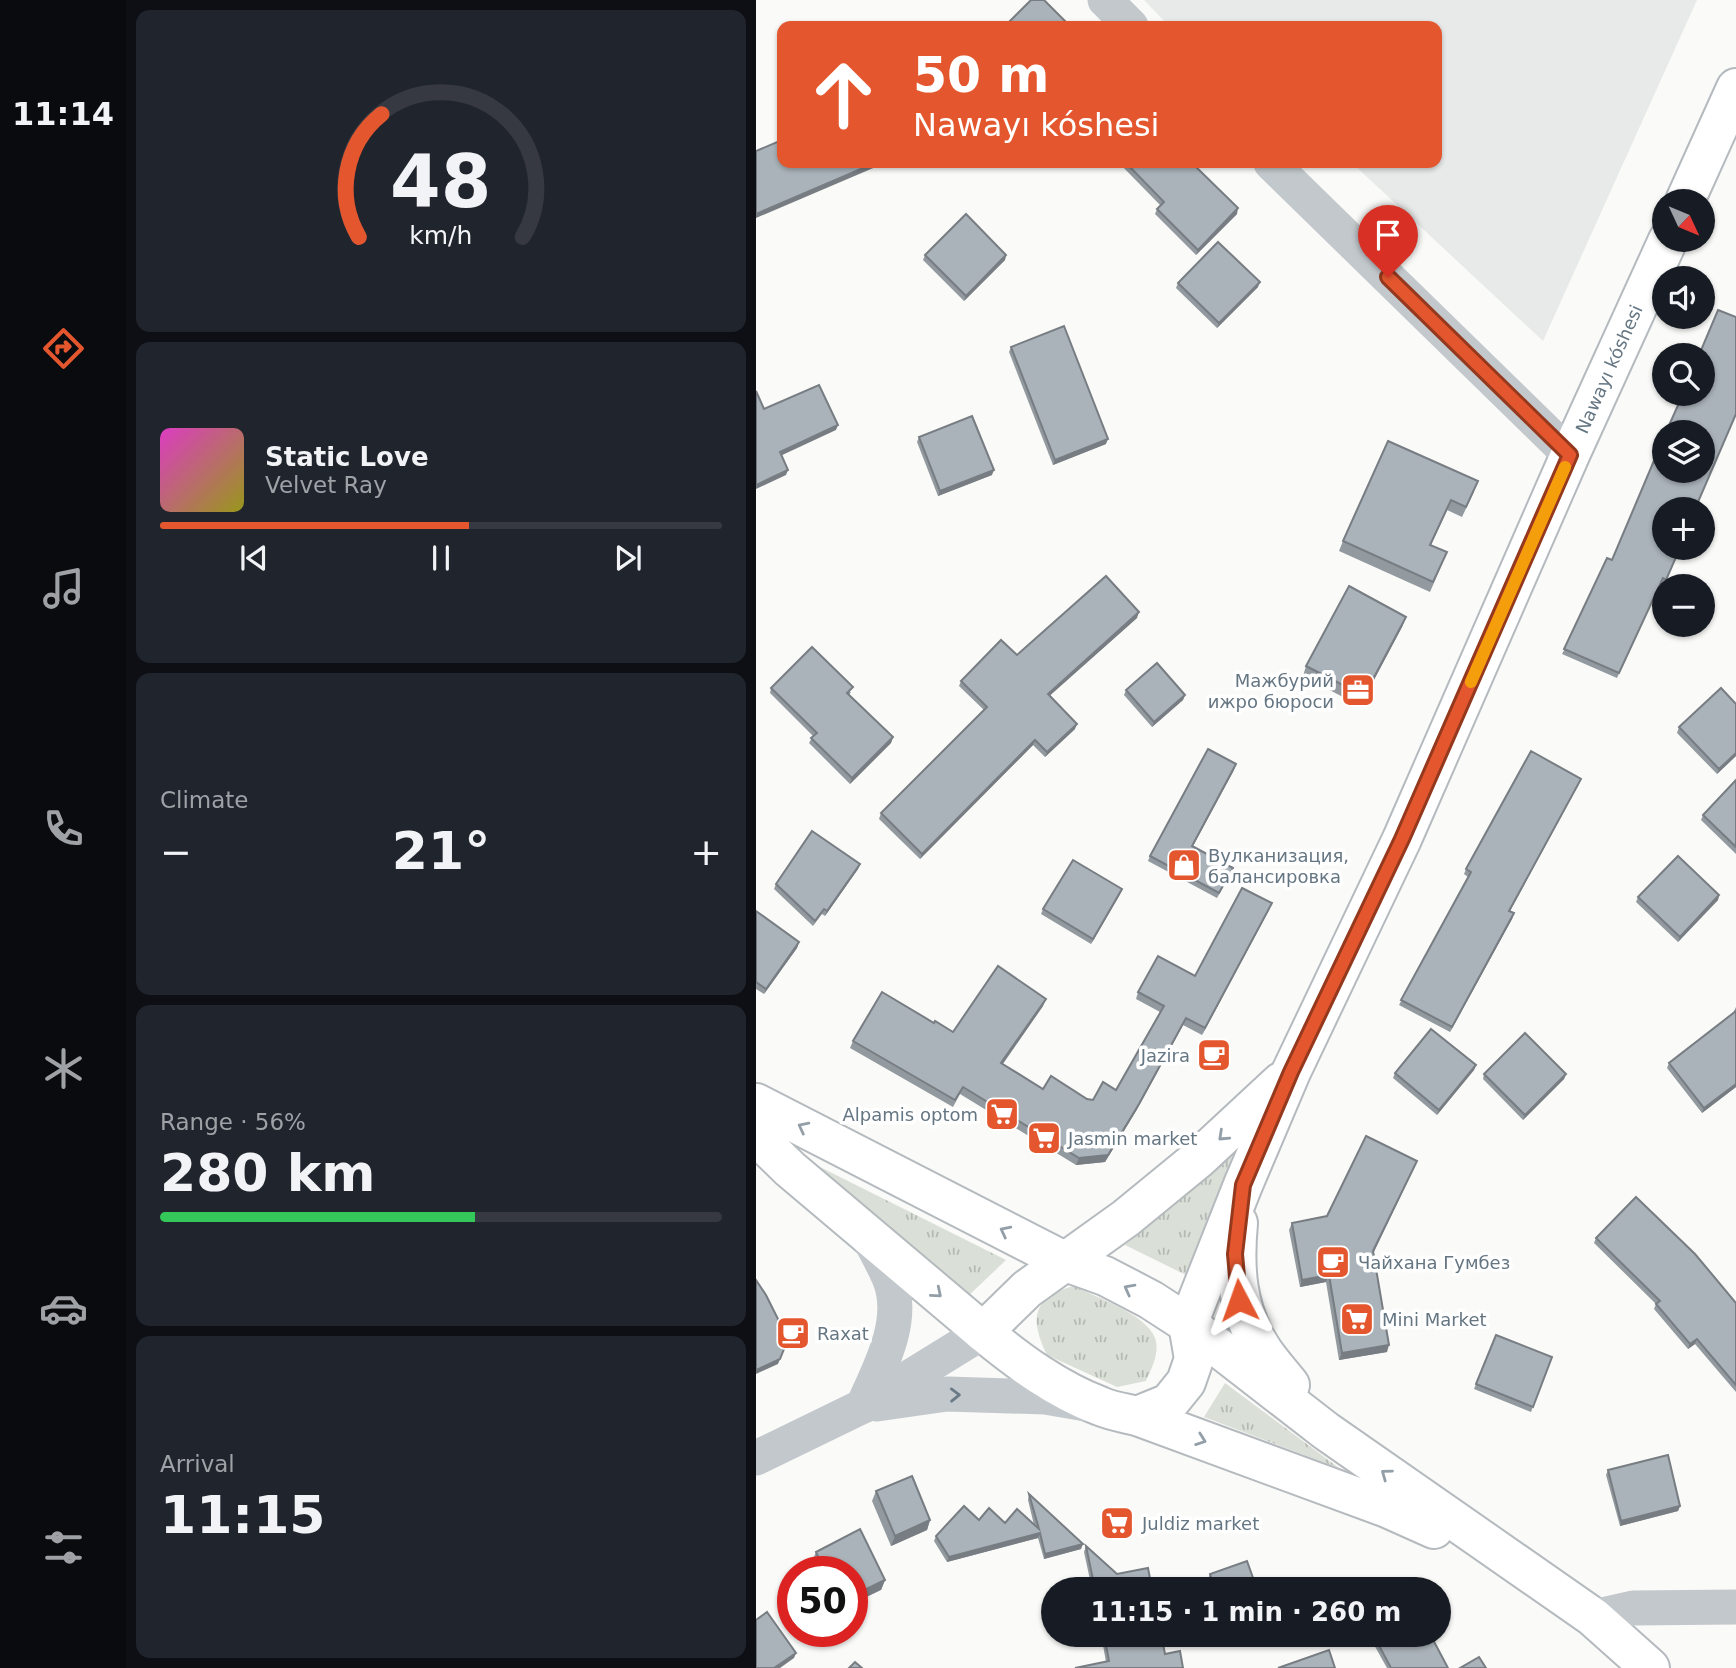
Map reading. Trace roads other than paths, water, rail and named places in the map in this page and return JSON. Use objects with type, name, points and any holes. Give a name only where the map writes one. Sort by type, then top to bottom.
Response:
[{"type":"main road","points":[[1690,189],[1736,88]]},
{"type":"main road","name":"Nawayı kóshesi","points":[[1243,1185],[1291,1072],[1402,839],[1570,455],[1663,252]]},
{"type":"main road","points":[[982,1332],[1027,1289],[1126,1219],[1198,1159],[1291,1072]]},
{"type":"main road","points":[[756,1103],[1066,1262],[1105,1276],[1151,1300],[1188,1324],[1326,1431],[1593,1618],[1650,1668]]},
{"type":"main road","points":[[756,1136],[790,1169],[982,1332],[1046,1378],[1100,1406],[1137,1416],[1387,1507],[1522,1569]]},
{"type":"main road","points":[[1137,1416],[1168,1403],[1186,1382],[1194,1359],[1188,1324],[1243,1185]]},
{"type":"main road","points":[[1243,1185],[1235,1254],[1239,1300],[1259,1345],[1326,1431]]},
{"type":"street","points":[[1105,0],[1126,21]]},
{"type":"street","points":[[1276,168],[1570,455]]},
{"type":"street","points":[[863,1406],[887,1351],[895,1314],[891,1282],[867,1234]]},
{"type":"street","points":[[756,1458],[863,1406],[982,1332]]},
{"type":"street","points":[[863,1406],[947,1394],[1045,1397],[1100,1406]]},
{"type":"street","points":[[1593,1618],[1633,1608],[1736,1607]]},
{"type":"place","name":"Мажбурий ижро бюроси","points":[[1358,690]]},
{"type":"place","name":"Вулканизация, балансировка","points":[[1184,865]]},
{"type":"place","name":"Jazira","points":[[1214,1055]]},
{"type":"place","name":"Alpamis optom","points":[[1002,1114]]},
{"type":"place","name":"Jasmin market","points":[[1044,1138]]},
{"type":"place","name":"Чайхана Гумбез","points":[[1333,1262]]},
{"type":"place","name":"Mini Market","points":[[1357,1319]]},
{"type":"place","name":"Raxat","points":[[793,1333]]},
{"type":"place","name":"Juldiz market","points":[[1117,1523]]}]
